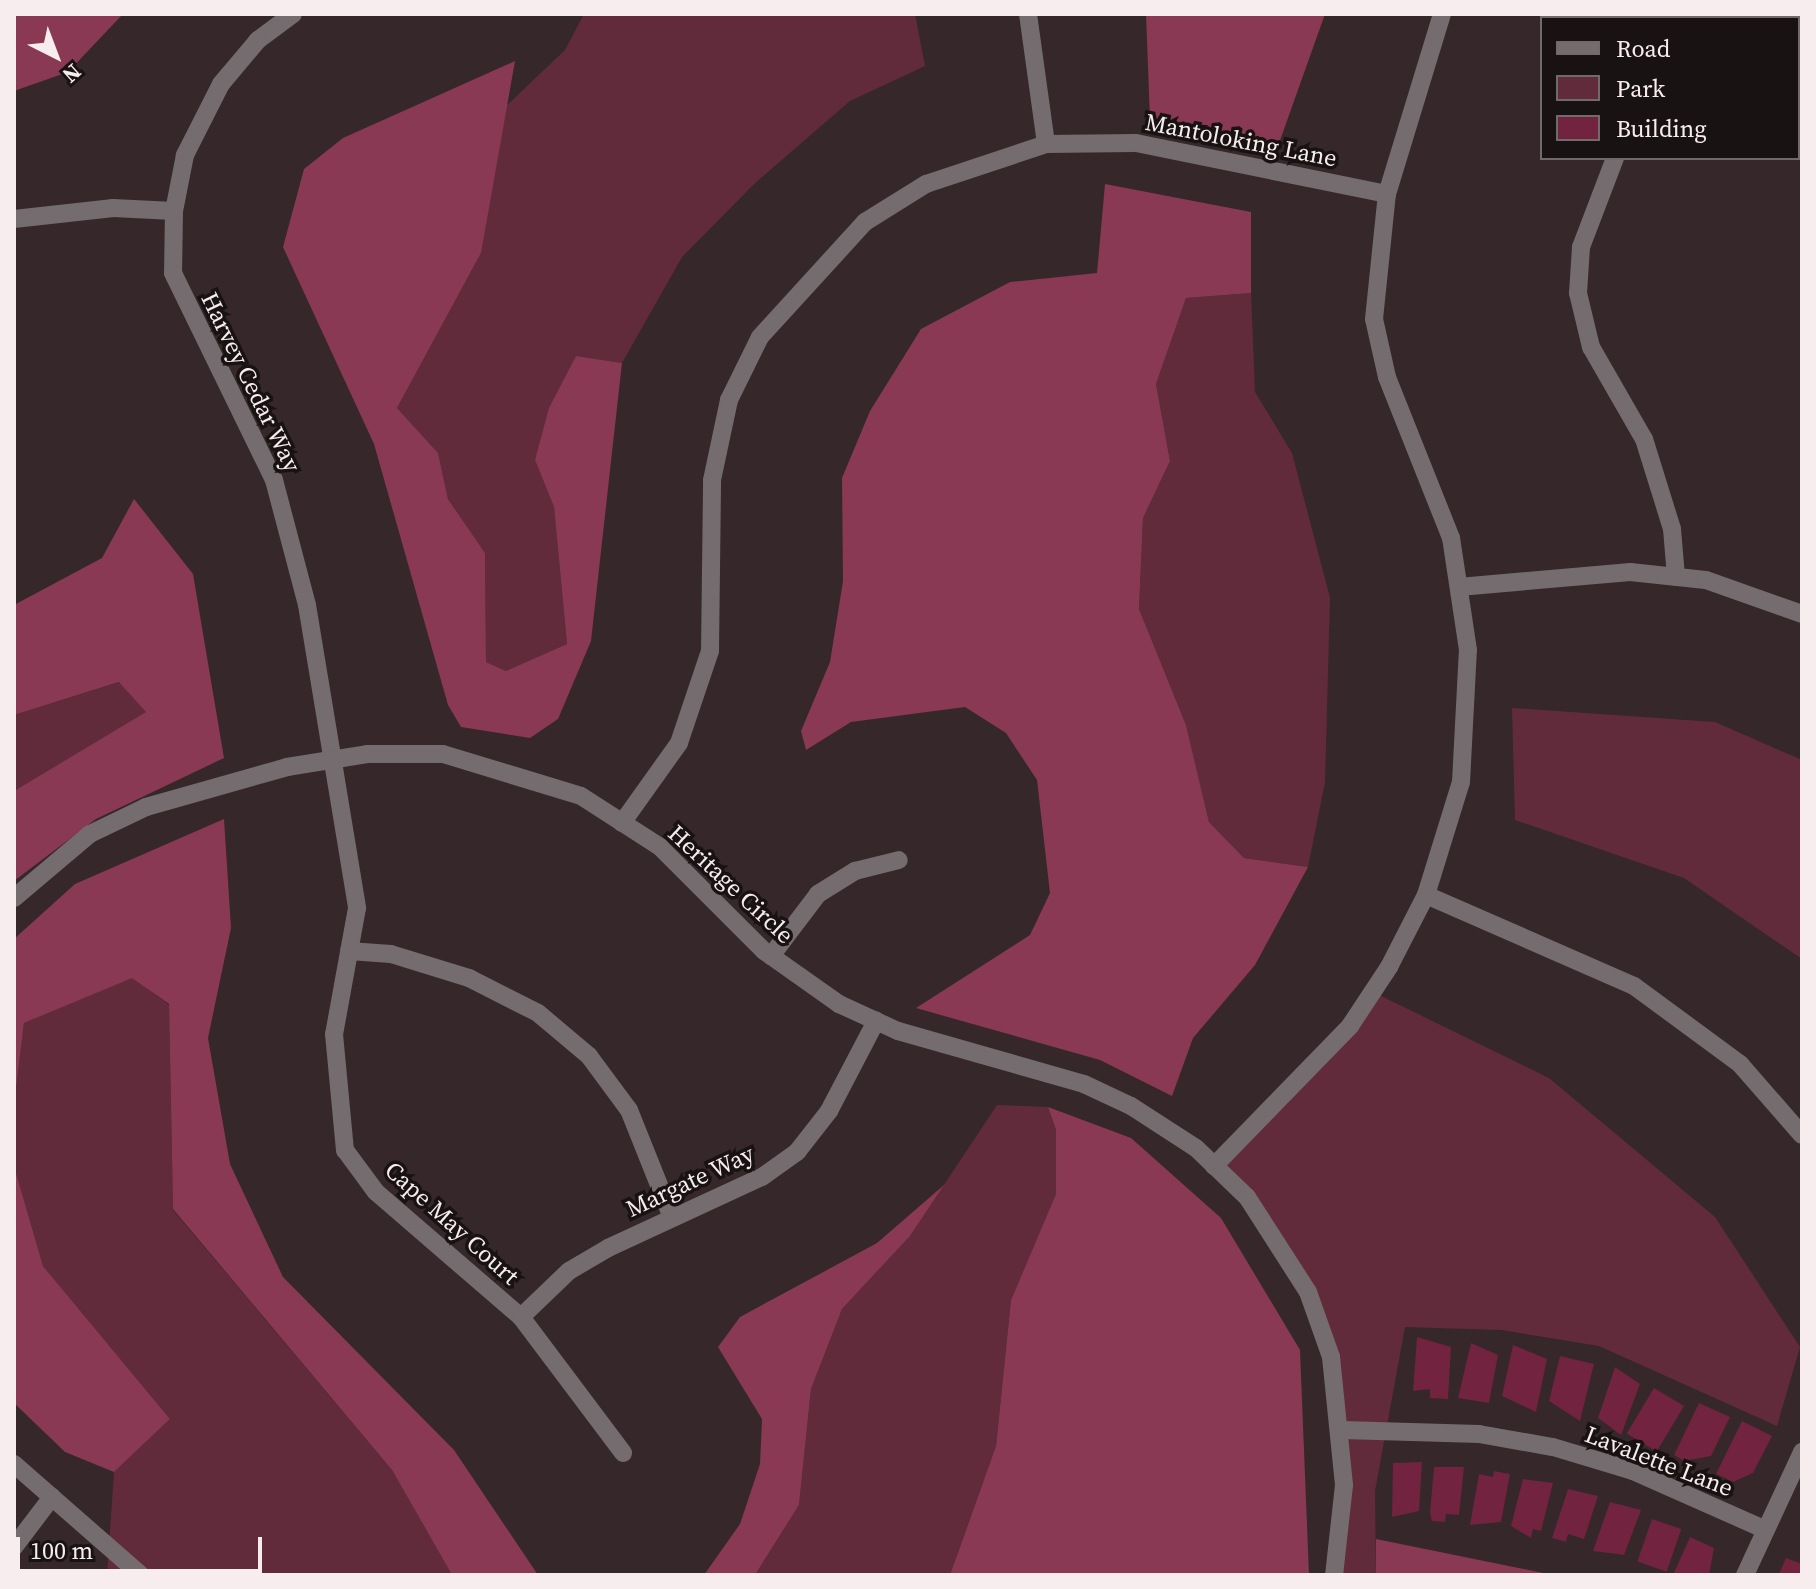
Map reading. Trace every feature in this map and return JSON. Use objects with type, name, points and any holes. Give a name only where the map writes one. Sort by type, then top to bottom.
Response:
[{"type":"street","name":"Harvey Cedar Way","points":[[293,14],[258,40],[221,84],[185,155],[174,211],[173,273],[274,480],[294,540],[332,760]]},
{"type":"street","points":[[1028,14],[1046,144]]},
{"type":"street","points":[[1214,1166],[1350,1026],[1426,895],[1461,782],[1468,663],[1451,538],[1387,377],[1374,319],[1387,194],[1442,14]]},
{"type":"street","name":"Mantoloking Lane","points":[[622,823],[695,710],[710,651],[712,480],[729,400],[760,337],[865,222],[926,184],[1046,144],[1136,143],[1387,194]]},
{"type":"street","points":[[1614,160],[1581,247],[1578,293],[1591,347],[1644,439],[1672,529],[1676,577]]},
{"type":"street","points":[[14,219],[113,208],[174,211]]},
{"type":"street","points":[[1459,587],[1630,572],[1706,580],[1802,614]]},
{"type":"street","name":"Heritage Circle","points":[[14,898],[90,834],[146,807],[210,785],[332,760],[443,754],[512,769],[581,796],[660,847],[771,956],[876,1021],[1084,1084],[1175,1132],[1214,1166],[1275,1235],[1308,1292],[1331,1357],[1343,1430],[1334,1575]]},
{"type":"street","name":"Cape May Court","points":[[332,760],[357,908],[334,1034],[345,1150],[376,1192],[521,1317],[623,1453]]},
{"type":"street","points":[[771,956],[818,894],[855,871],[899,860]]},
{"type":"street","points":[[1426,895],[1634,986],[1740,1064],[1802,1135]]},
{"type":"street","points":[[349,951],[391,954],[469,978],[538,1013],[589,1056],[629,1110],[671,1215]]},
{"type":"street","name":"Margate Way","points":[[521,1317],[569,1271],[671,1215],[762,1177],[797,1152],[829,1111],[876,1021]]},
{"type":"street","name":"Lavalette Lane","points":[[1343,1430],[1479,1434],[1553,1447],[1633,1471],[1764,1529]]},
{"type":"street","points":[[1745,1575],[1802,1452]]},
{"type":"street","points":[[14,1464],[141,1575]]},
{"type":"street","points":[[14,1547],[52,1497]]},
{"type":"green space","points":[[584,14],[915,14],[925,66],[850,101],[754,184],[682,257],[622,363],[576,356],[535,460],[554,507],[567,644],[506,671],[486,662],[485,553],[448,499],[438,453],[397,408],[481,253],[503,109],[565,50]]},
{"type":"green space","points":[[1251,293],[1255,392],[1292,453],[1330,598],[1325,782],[1308,867],[1244,858],[1209,822],[1186,725],[1139,609],[1143,518],[1170,461],[1156,384],[1186,298]]},
{"type":"green space","points":[[120,682],[147,712],[14,791],[14,715]]},
{"type":"green space","points":[[1512,708],[1715,722],[1802,760],[1802,959],[1684,878],[1515,820]]},
{"type":"green space","points":[[132,977],[169,1005],[173,1210],[392,1470],[452,1575],[107,1575],[114,1472],[170,1419],[43,1266],[14,1166],[14,1105],[24,1023]]},
{"type":"green space","points":[[1373,992],[1549,1078],[1715,1217],[1800,1347],[1777,1426],[1599,1346],[1502,1330],[1405,1327],[1375,1491],[1376,1575],[1334,1575],[1342,1410],[1308,1292],[1214,1166]]},
{"type":"green space","points":[[997,1105],[1048,1107],[1056,1130],[1056,1194],[1011,1300],[996,1446],[950,1575],[755,1575],[799,1505],[811,1389],[842,1309],[910,1236]]},
{"type":"shaded area","points":[[14,14],[123,14],[68,72],[14,91]]},
{"type":"shaded area","points":[[1146,14],[1325,14],[1278,146],[1150,120]]},
{"type":"shaded area","points":[[515,61],[481,253],[397,408],[438,453],[448,499],[485,553],[486,662],[506,671],[567,644],[554,507],[535,460],[549,408],[576,356],[622,363],[591,641],[558,719],[530,738],[461,727],[448,705],[374,444],[283,247],[304,169],[343,138]]},
{"type":"shaded area","points":[[1105,184],[1251,212],[1251,293],[1186,298],[1156,384],[1170,461],[1143,518],[1139,609],[1186,725],[1209,822],[1244,858],[1308,867],[1255,965],[1193,1038],[1172,1096],[1100,1060],[916,1008],[1030,935],[1050,893],[1037,780],[1006,733],[965,707],[851,722],[806,750],[801,731],[830,662],[843,581],[842,478],[870,411],[921,329],[1010,282],[1097,273]]},
{"type":"shaded area","points":[[134,499],[193,574],[224,758],[96,819],[14,881],[14,791],[146,712],[119,682],[14,715],[14,605],[102,558]]},
{"type":"shaded area","points":[[224,819],[231,928],[208,1038],[230,1164],[283,1277],[454,1450],[538,1575],[452,1575],[392,1470],[173,1209],[169,1004],[132,978],[24,1023],[14,1105],[14,939],[75,884]]},
{"type":"shaded area","points":[[1048,1107],[1131,1138],[1221,1218],[1300,1350],[1309,1575],[950,1575],[996,1446],[1011,1300],[1056,1194],[1056,1130]]},
{"type":"shaded area","points":[[14,1166],[43,1266],[170,1419],[114,1472],[65,1452],[14,1403]]},
{"type":"shaded area","points":[[944,1185],[910,1236],[842,1309],[811,1389],[799,1505],[755,1575],[704,1575],[740,1524],[760,1464],[762,1419],[718,1347],[740,1317],[877,1243]]},
{"type":"shaded area","points":[[1376,1539],[1553,1575],[1376,1575]]},
{"type":"building","points":[[1417,1337],[1451,1347],[1448,1399],[1430,1398],[1430,1389],[1413,1391]]},
{"type":"building","points":[[1471,1343],[1498,1355],[1489,1403],[1458,1398]]},
{"type":"building","points":[[1513,1345],[1547,1359],[1536,1412],[1502,1396]]},
{"type":"building","points":[[1560,1356],[1594,1364],[1580,1421],[1549,1401]]},
{"type":"building","points":[[1615,1367],[1640,1384],[1621,1435],[1598,1418]]},
{"type":"building","points":[[1654,1388],[1684,1406],[1657,1451],[1627,1433]]},
{"type":"building","points":[[1699,1403],[1730,1417],[1711,1456],[1684,1461],[1674,1455]]},
{"type":"building","points":[[1742,1421],[1772,1436],[1753,1473],[1733,1482],[1716,1474]]},
{"type":"building","points":[[1422,1462],[1419,1511],[1392,1517],[1393,1463]]},
{"type":"building","points":[[1434,1467],[1464,1467],[1459,1515],[1446,1514],[1445,1522],[1432,1521],[1430,1513]]},
{"type":"building","points":[[1494,1471],[1510,1474],[1501,1522],[1470,1525],[1479,1474],[1493,1477]]},
{"type":"building","points":[[1523,1479],[1553,1483],[1541,1531],[1533,1529],[1531,1538],[1511,1526]]},
{"type":"building","points":[[1568,1489],[1598,1496],[1584,1539],[1568,1534],[1566,1542],[1552,1538]]},
{"type":"building","points":[[1610,1502],[1641,1510],[1624,1555],[1593,1551]]},
{"type":"building","points":[[1652,1519],[1681,1529],[1667,1572],[1637,1562]]},
{"type":"building","points":[[1690,1537],[1714,1548],[1709,1575],[1673,1575]]},
{"type":"building","points":[[1786,1558],[1802,1564],[1802,1575],[1779,1574]]}]
